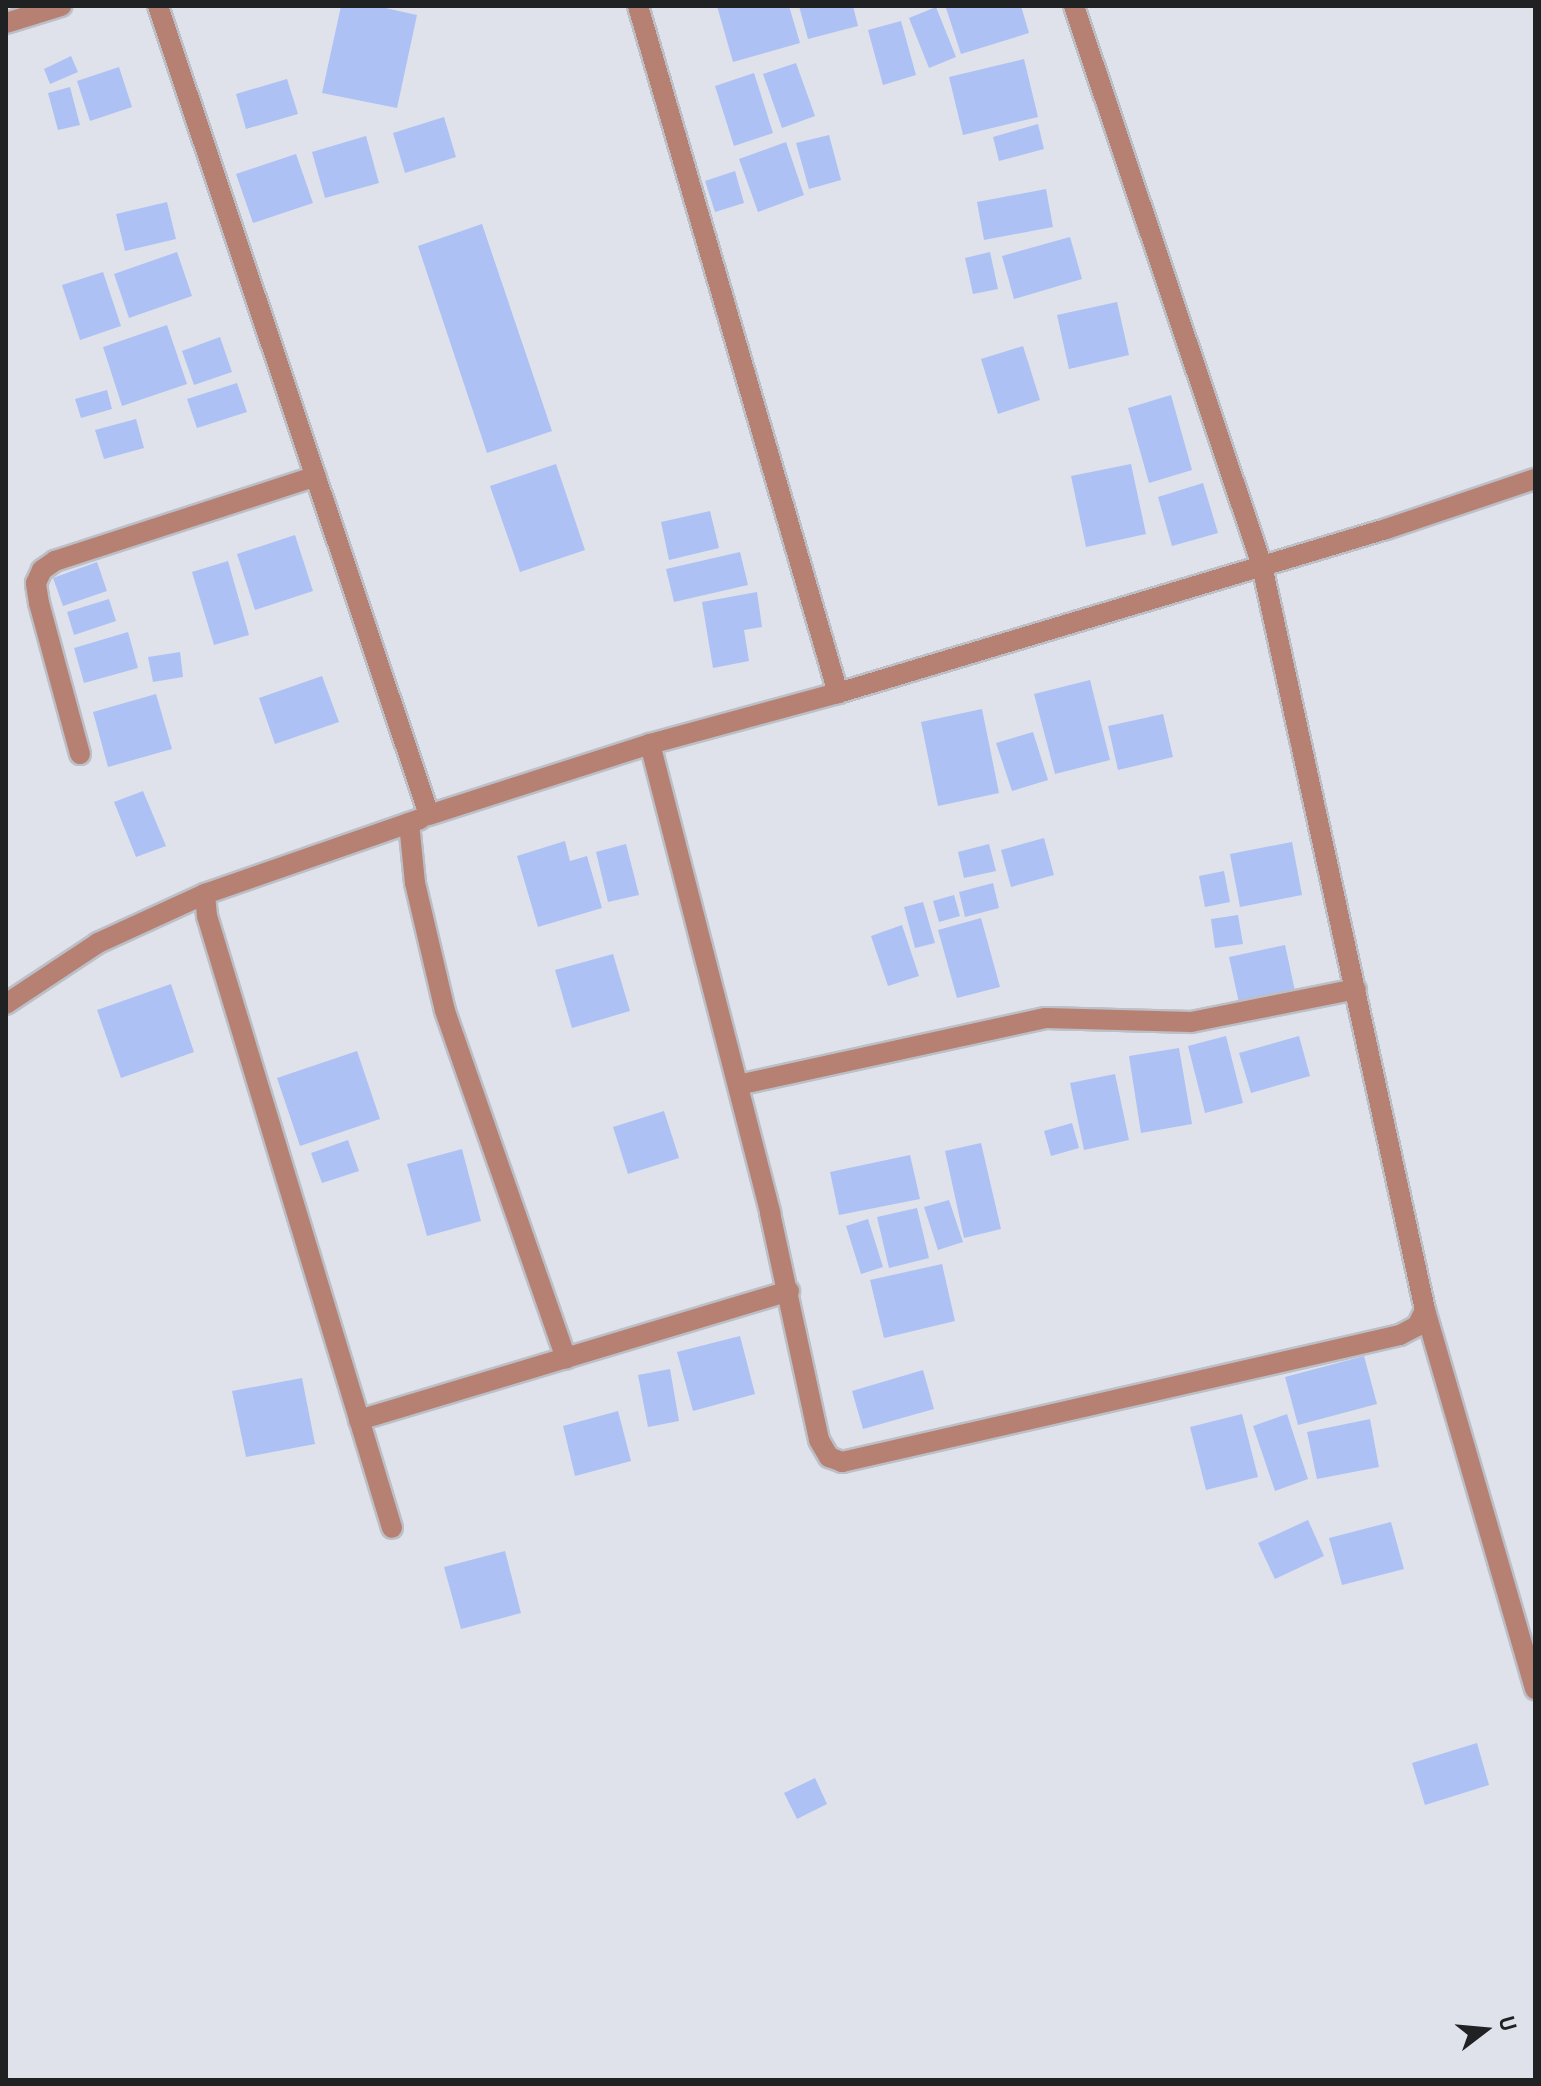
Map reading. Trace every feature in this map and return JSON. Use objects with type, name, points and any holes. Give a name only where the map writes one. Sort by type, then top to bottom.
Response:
[{"type":"street","points":[[6,23],[61,6]]},
{"type":"street","points":[[158,6],[429,815]]},
{"type":"street","points":[[638,6],[838,693]]},
{"type":"street","points":[[1074,6],[1262,566],[1425,1310],[1535,1689]]},
{"type":"street","points":[[80,754],[39,603],[36,583],[42,570],[55,561],[316,476]]},
{"type":"street","points":[[6,1004],[98,943],[205,894],[429,815],[650,744],[838,693],[1262,566],[1535,479]]},
{"type":"street","points":[[650,744],[789,1291],[819,1440],[829,1457],[842,1462],[1400,1335],[1417,1326],[1425,1310]]},
{"type":"street","points":[[409,823],[415,883],[445,1011],[566,1359]]},
{"type":"street","points":[[205,894],[207,916],[392,1528]]},
{"type":"street","points":[[738,1085],[1046,1018],[1191,1022],[1356,989]]},
{"type":"street","points":[[359,1420],[789,1291]]},
{"type":"building","points":[[341,6],[376,6],[417,15],[397,108],[322,93]]},
{"type":"building","points":[[717,6],[789,6],[800,43],[733,62]]},
{"type":"building","points":[[799,6],[853,6],[858,26],[808,39]]},
{"type":"building","points":[[1021,6],[1029,33],[961,54],[946,8]]},
{"type":"building","points":[[936,7],[956,57],[929,68],[909,18]]},
{"type":"building","points":[[901,21],[916,75],[883,85],[868,30]]},
{"type":"building","points":[[71,56],[78,72],[50,84],[44,69]]},
{"type":"building","points":[[1024,59],[1038,117],[963,135],[949,77]]},
{"type":"building","points":[[796,63],[815,116],[782,128],[763,74]]},
{"type":"building","points":[[119,67],[132,107],[90,121],[77,81]]},
{"type":"building","points":[[754,73],[773,133],[734,146],[715,86]]},
{"type":"building","points":[[287,79],[298,114],[246,129],[236,94]]},
{"type":"building","points":[[70,87],[80,125],[58,130],[48,93]]},
{"type":"building","points":[[444,117],[456,157],[405,173],[393,133]]},
{"type":"building","points":[[1038,124],[1044,149],[999,161],[993,137]]},
{"type":"building","points":[[829,135],[841,180],[809,189],[796,143]]},
{"type":"building","points":[[366,136],[379,183],[325,198],[312,152]]},
{"type":"building","points":[[786,142],[804,195],[758,212],[739,159]]},
{"type":"building","points":[[296,154],[313,203],[253,223],[236,174]]},
{"type":"building","points":[[735,171],[744,203],[715,212],[705,181]]},
{"type":"building","points":[[1046,189],[1053,227],[984,240],[977,202]]},
{"type":"building","points":[[167,202],[176,239],[125,251],[116,214]]},
{"type":"building","points":[[482,224],[552,431],[487,453],[418,246]]},
{"type":"building","points":[[1070,237],[1082,279],[1014,299],[1002,256]]},
{"type":"building","points":[[177,252],[192,296],[129,318],[114,274]]},
{"type":"building","points":[[990,252],[998,289],[973,294],[965,258]]},
{"type":"building","points":[[103,272],[121,326],[80,340],[62,285]]},
{"type":"building","points":[[1117,302],[1129,355],[1069,369],[1057,315]]},
{"type":"building","points":[[167,325],[187,384],[122,406],[103,347]]},
{"type":"building","points":[[220,337],[232,372],[194,385],[182,351]]},
{"type":"building","points":[[1023,346],[1040,400],[998,414],[981,359]]},
{"type":"building","points":[[237,383],[247,412],[197,428],[187,399]]},
{"type":"building","points":[[107,390],[112,409],[81,418],[75,399]]},
{"type":"building","points":[[1171,395],[1192,470],[1149,483],[1128,408]]},
{"type":"building","points":[[136,419],[144,448],[104,459],[95,430]]},
{"type":"building","points":[[556,464],[585,550],[520,572],[490,486]]},
{"type":"building","points":[[1131,464],[1146,534],[1086,547],[1071,476]]},
{"type":"building","points":[[1203,483],[1218,533],[1172,546],[1158,497]]},
{"type":"building","points":[[710,511],[719,548],[669,560],[661,522]]},
{"type":"building","points":[[295,535],[313,591],[255,610],[237,554]]},
{"type":"building","points":[[740,552],[748,585],[674,602],[666,569]]},
{"type":"building","points":[[228,561],[249,635],[214,645],[192,572]]},
{"type":"building","points":[[97,562],[107,591],[63,606],[53,578]]},
{"type":"building","points":[[757,592],[762,627],[744,630],[749,661],[713,668],[702,602]]},
{"type":"building","points":[[109,599],[116,621],[74,635],[67,612]]},
{"type":"building","points":[[128,632],[138,668],[84,683],[74,648]]},
{"type":"building","points":[[180,652],[183,677],[153,682],[148,657]]},
{"type":"building","points":[[322,676],[339,722],[275,744],[259,698]]},
{"type":"building","points":[[1090,680],[1110,760],[1055,774],[1034,694]]},
{"type":"building","points":[[156,694],[172,749],[108,767],[93,712]]},
{"type":"building","points":[[982,709],[999,793],[938,806],[921,722]]},
{"type":"building","points":[[1163,714],[1173,757],[1118,770],[1108,726]]},
{"type":"building","points":[[1033,732],[1048,780],[1012,791],[996,743]]},
{"type":"building","points":[[143,791],[166,846],[136,857],[114,802]]},
{"type":"building","points":[[1044,838],[1054,875],[1011,887],[1001,850]]},
{"type":"building","points":[[565,841],[570,861],[587,856],[602,908],[538,927],[517,856]]},
{"type":"building","points":[[1292,842],[1302,895],[1240,907],[1230,854]]},
{"type":"building","points":[[626,844],[639,895],[608,902],[596,852]]},
{"type":"building","points":[[989,844],[996,871],[964,878],[958,852]]},
{"type":"building","points":[[1224,871],[1230,902],[1205,907],[1199,876]]},
{"type":"building","points":[[993,883],[999,908],[965,917],[959,892]]},
{"type":"building","points":[[954,895],[960,916],[939,922],[933,901]]},
{"type":"building","points":[[923,902],[935,943],[915,948],[904,907]]},
{"type":"building","points":[[1238,915],[1243,944],[1215,948],[1211,919]]},
{"type":"building","points":[[981,918],[1000,987],[957,998],[938,930]]},
{"type":"building","points":[[902,925],[919,976],[888,986],[871,936]]},
{"type":"building","points":[[1285,945],[1295,991],[1239,1003],[1229,957]]},
{"type":"building","points":[[613,954],[630,1011],[572,1028],[555,970]]},
{"type":"building","points":[[171,984],[194,1052],[121,1078],[97,1010]]},
{"type":"building","points":[[1226,1036],[1243,1103],[1205,1113],[1188,1046]]},
{"type":"building","points":[[1299,1036],[1310,1076],[1251,1093],[1239,1053]]},
{"type":"building","points":[[1179,1048],[1192,1124],[1141,1133],[1129,1056]]},
{"type":"building","points":[[357,1051],[380,1119],[300,1146],[277,1078]]},
{"type":"building","points":[[1115,1074],[1129,1140],[1084,1150],[1070,1083]]},
{"type":"building","points":[[664,1111],[679,1158],[628,1174],[613,1127]]},
{"type":"building","points":[[1072,1123],[1079,1148],[1051,1156],[1044,1131]]},
{"type":"building","points":[[348,1140],[359,1171],[322,1183],[311,1153]]},
{"type":"building","points":[[981,1143],[1001,1229],[964,1238],[945,1151]]},
{"type":"building","points":[[462,1149],[481,1221],[427,1236],[407,1164]]},
{"type":"building","points":[[910,1155],[920,1199],[839,1215],[830,1172]]},
{"type":"building","points":[[949,1200],[963,1242],[938,1250],[924,1207]]},
{"type":"building","points":[[917,1208],[929,1258],[889,1268],[877,1217]]},
{"type":"building","points":[[868,1219],[883,1267],[861,1274],[846,1226]]},
{"type":"building","points":[[942,1264],[955,1321],[884,1338],[870,1280]]},
{"type":"building","points":[[740,1336],[755,1394],[693,1411],[677,1352]]},
{"type":"building","points":[[1364,1356],[1377,1404],[1298,1425],[1285,1377]]},
{"type":"building","points":[[670,1369],[679,1421],[648,1427],[638,1375]]},
{"type":"building","points":[[923,1370],[934,1409],[863,1429],[852,1391]]},
{"type":"building","points":[[302,1378],[315,1444],[246,1457],[232,1391]]},
{"type":"building","points":[[618,1411],[631,1461],[575,1476],[563,1426]]},
{"type":"building","points":[[1242,1414],[1258,1477],[1206,1490],[1190,1427]]},
{"type":"building","points":[[1287,1414],[1308,1479],[1275,1491],[1253,1426]]},
{"type":"building","points":[[1370,1419],[1379,1467],[1317,1479],[1307,1432]]},
{"type":"building","points":[[1308,1520],[1324,1556],[1275,1579],[1258,1543]]},
{"type":"building","points":[[1391,1522],[1404,1569],[1342,1585],[1329,1538]]},
{"type":"building","points":[[505,1551],[521,1613],[461,1629],[444,1567]]},
{"type":"building","points":[[1477,1743],[1489,1785],[1425,1805],[1412,1763]]},
{"type":"building","points":[[815,1778],[827,1804],[797,1819],[784,1793]]}]
